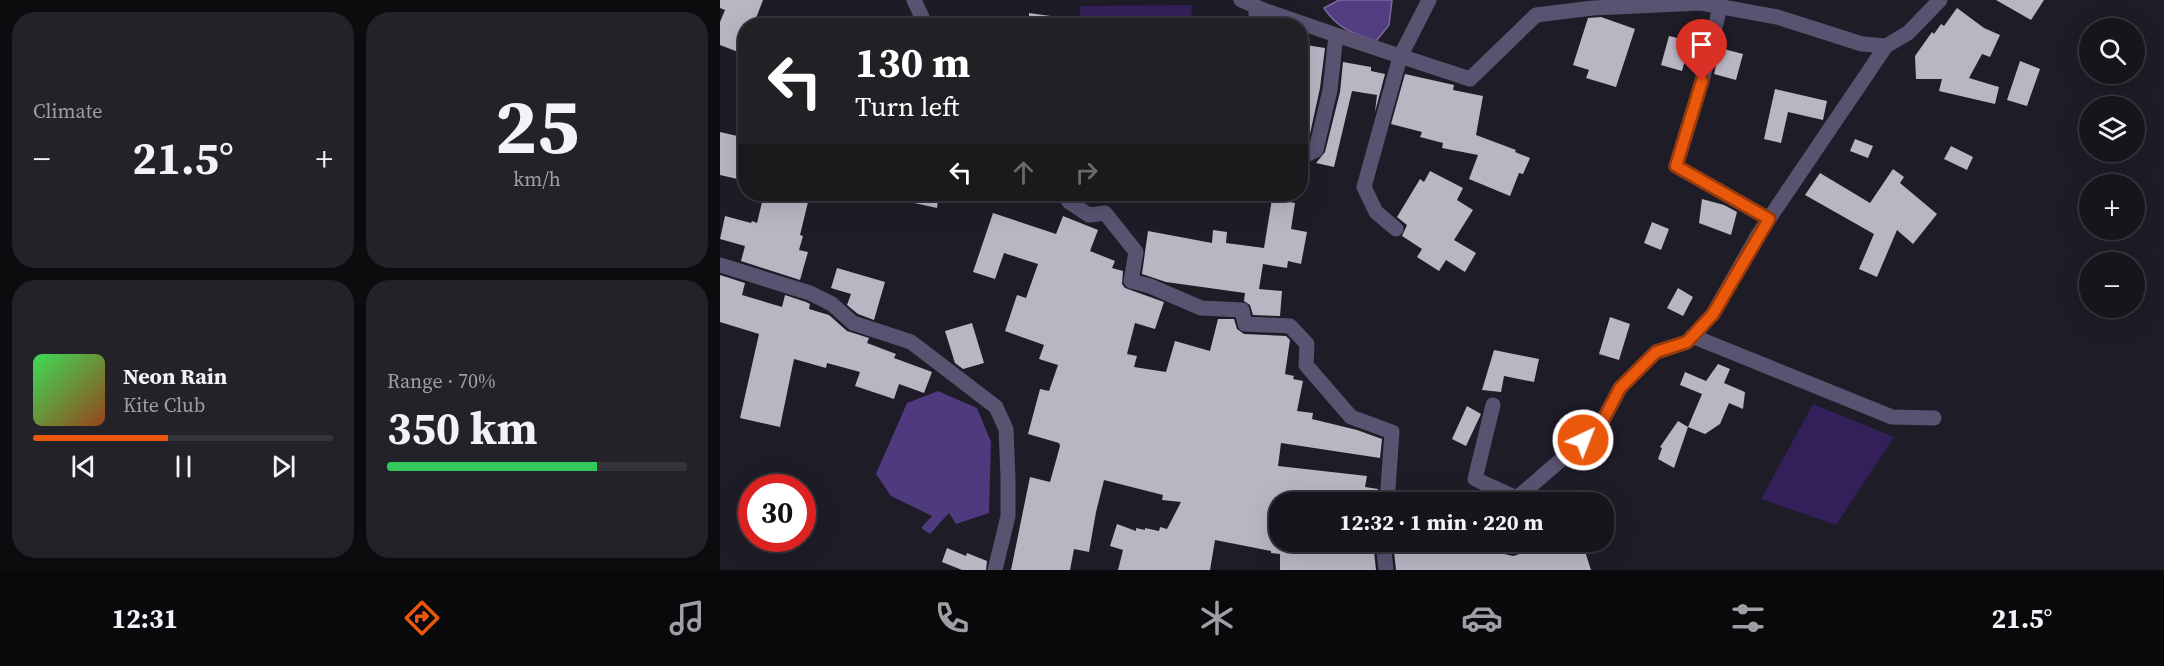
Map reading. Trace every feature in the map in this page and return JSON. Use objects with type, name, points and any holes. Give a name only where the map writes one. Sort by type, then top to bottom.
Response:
[{"type":"street","points":[[914,0],[922,18]]},
{"type":"street","points":[[1396,230],[1376,212],[1364,188],[1400,57],[1429,0]]},
{"type":"street","points":[[1493,405],[1475,479],[1517,498],[1600,426],[1620,388],[1656,352],[1687,342],[1713,314],[1769,219],[1886,46],[1908,33],[1940,0]]},
{"type":"street","points":[[1248,3],[1253,18]]},
{"type":"street","points":[[1248,3],[1289,18]]},
{"type":"street","points":[[1308,25],[1470,79],[1536,15],[1593,8],[1701,3],[1777,16],[1862,44],[1886,46]]},
{"type":"street","points":[[1720,7],[1702,81],[1676,166],[1769,219]]},
{"type":"street","points":[[1308,154],[1316,150],[1330,90],[1336,35]]},
{"type":"street","points":[[1068,201],[1089,215],[1105,213],[1136,252],[1131,281],[1150,286],[1201,308],[1242,310],[1245,324],[1290,326],[1307,344],[1306,365],[1351,417],[1392,432],[1388,492]]},
{"type":"street","points":[[720,265],[810,293],[832,304],[853,323],[911,342],[996,407],[1006,429],[1008,516],[995,570]]},
{"type":"street","points":[[1692,336],[1892,417],[1934,418]]},
{"type":"street","points":[[1384,552],[1386,570]]},
{"type":"shaded area","points":[[1339,0],[1392,0],[1389,25],[1376,41],[1347,30],[1324,8]]},
{"type":"shaded area","points":[[1192,5],[1191,18],[1079,18],[1080,6]]},
{"type":"shaded area","points":[[938,391],[977,408],[991,442],[989,513],[956,524],[949,513],[930,534],[921,528],[932,516],[891,496],[876,474],[907,403]]},
{"type":"shaded area","points":[[1813,404],[1894,437],[1836,525],[1761,499]]},
{"type":"building","points":[[720,0],[763,0],[756,18],[738,18],[738,52],[720,45],[720,22],[725,10],[720,8]]},
{"type":"building","points":[[1996,0],[2044,0],[2031,20]]},
{"type":"building","points":[[1957,8],[1984,28],[2000,35],[1990,57],[1982,54],[1969,78],[1999,87],[1995,104],[1939,91],[1942,79],[1916,79],[1915,56],[1932,32],[1934,34],[1941,24],[1944,26]]},
{"type":"building","points":[[1029,13],[1065,18],[1029,18]]},
{"type":"building","points":[[1601,17],[1635,29],[1616,87],[1586,78],[1589,70],[1573,65],[1588,18]]},
{"type":"building","points":[[1669,36],[1690,41],[1682,71],[1661,65]]},
{"type":"building","points":[[1308,45],[1325,48],[1320,88],[1308,143]]},
{"type":"building","points":[[1720,48],[1743,54],[1736,80],[1714,74]]},
{"type":"building","points":[[2020,61],[2040,69],[2027,106],[2007,100]]},
{"type":"building","points":[[1343,62],[1371,67],[1371,71],[1385,74],[1375,112],[1377,95],[1352,91],[1334,167],[1316,163],[1325,152],[1340,92]]},
{"type":"building","points":[[1405,74],[1454,85],[1453,90],[1483,96],[1476,135],[1516,150],[1515,152],[1530,158],[1523,174],[1519,173],[1510,196],[1469,179],[1478,155],[1442,148],[1443,143],[1420,137],[1422,132],[1391,124]]},
{"type":"building","points":[[1775,89],[1827,101],[1823,120],[1788,112],[1781,143],[1764,139]]},
{"type":"building","points":[[720,132],[738,136],[738,179],[720,175]]},
{"type":"building","points":[[1855,139],[1873,146],[1868,158],[1850,151]]},
{"type":"building","points":[[1951,146],[1973,157],[1967,170],[1944,159]]},
{"type":"building","points":[[1893,169],[1904,177],[1900,183],[1937,214],[1913,244],[1897,230],[1877,277],[1859,269],[1874,234],[1805,195],[1820,173],[1870,203]]},
{"type":"building","points":[[1430,171],[1463,188],[1457,200],[1473,210],[1454,240],[1476,253],[1465,272],[1446,260],[1439,271],[1417,257],[1422,249],[1402,236],[1407,225],[1397,217],[1420,179],[1424,182]]},
{"type":"building","points":[[1702,199],[1724,205],[1737,212],[1731,235],[1699,223]]},
{"type":"building","points":[[762,201],[808,201],[800,235],[803,236],[799,250],[808,252],[800,280],[741,261],[745,246],[720,239],[725,216],[757,223]]},
{"type":"building","points":[[905,201],[938,201],[937,208]]},
{"type":"building","points":[[1272,201],[1295,203],[1291,229],[1307,232],[1301,264],[1288,261],[1287,268],[1263,264],[1259,289],[1282,291],[1280,316],[1253,315],[1250,305],[1244,301],[1245,293],[1166,282],[1142,274],[1148,231],[1212,243],[1213,230],[1227,232],[1226,243],[1264,248]]},
{"type":"building","points":[[993,213],[1056,234],[1063,216],[1098,230],[1090,251],[1115,261],[1112,268],[1123,271],[1122,284],[1125,288],[1164,302],[1155,329],[1135,323],[1127,354],[1137,356],[1134,367],[1166,372],[1175,341],[1210,351],[1218,319],[1234,319],[1237,329],[1244,334],[1286,336],[1290,340],[1285,374],[1303,381],[1297,411],[1313,413],[1312,419],[1382,439],[1380,458],[1281,443],[1278,466],[1367,476],[1365,487],[1378,489],[1378,492],[1269,492],[1269,551],[1215,540],[1210,570],[1118,570],[1123,550],[1110,546],[1117,524],[1136,531],[1136,528],[1159,531],[1160,527],[1167,529],[1181,502],[1162,500],[1163,495],[1104,480],[1089,552],[1074,549],[1070,570],[1011,570],[1030,477],[1050,482],[1060,446],[1059,443],[1028,434],[1040,389],[1049,391],[1058,365],[1039,359],[1044,345],[1005,331],[1017,295],[1026,298],[1038,264],[1004,253],[995,279],[973,272]]},
{"type":"building","points":[[1652,222],[1669,229],[1661,250],[1644,243]]},
{"type":"building","points":[[837,268],[885,282],[874,320],[858,314],[847,305],[851,294],[831,288]]},
{"type":"building","points":[[720,275],[745,283],[742,295],[782,307],[785,295],[806,302],[810,304],[809,309],[829,315],[847,331],[869,338],[867,343],[896,354],[894,358],[932,372],[924,393],[899,384],[894,399],[855,386],[860,372],[827,363],[826,368],[794,359],[780,427],[740,418],[759,334],[720,322]]},
{"type":"building","points":[[1678,288],[1693,297],[1683,316],[1667,308]]},
{"type":"building","points":[[1610,317],[1630,324],[1619,360],[1599,354]]},
{"type":"building","points":[[972,323],[984,363],[963,369],[955,363],[945,331]]},
{"type":"building","points":[[1494,350],[1539,359],[1534,382],[1504,376],[1501,392],[1482,390]]},
{"type":"building","points":[[1718,364],[1730,369],[1724,383],[1745,392],[1743,409],[1729,403],[1720,424],[1705,434],[1688,427],[1702,394],[1680,385],[1685,372],[1706,381]]},
{"type":"building","points":[[1467,406],[1481,414],[1466,446],[1452,439]]},
{"type":"building","points":[[1678,421],[1688,427],[1674,468],[1658,459],[1662,448],[1660,447]]},
{"type":"building","points":[[947,548],[987,561],[986,570],[962,570],[942,562]]},
{"type":"building","points":[[1374,552],[1376,570],[1280,570],[1280,554],[1271,553]]},
{"type":"building","points":[[1394,552],[1495,552],[1513,556],[1527,552],[1585,552],[1591,570],[1396,570]]},
{"type":"route","points":[[1583,440],[1600,426],[1620,388],[1656,352],[1687,342],[1713,314],[1769,219],[1676,166],[1702,81]]}]
